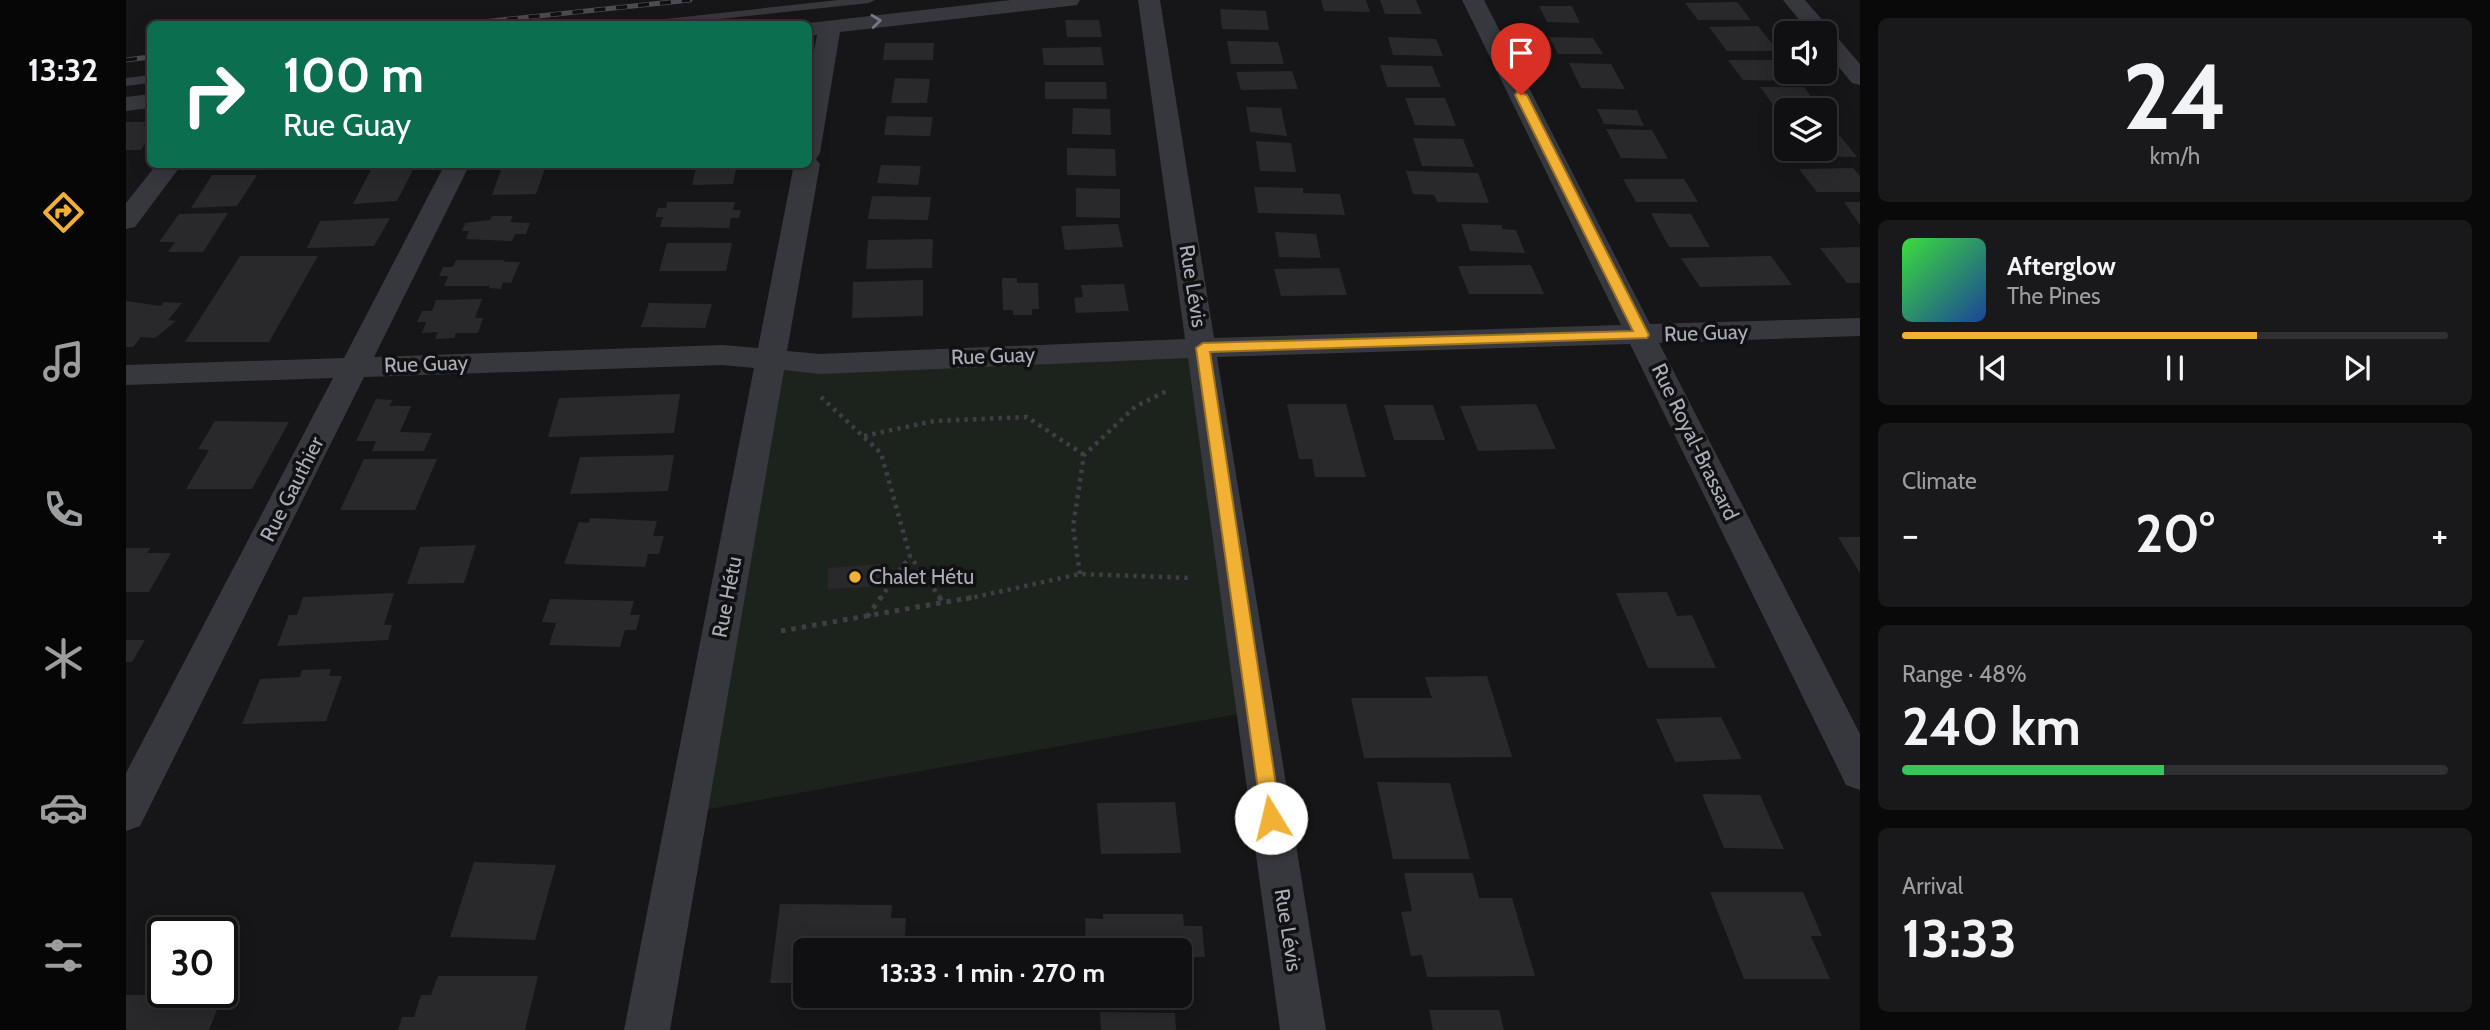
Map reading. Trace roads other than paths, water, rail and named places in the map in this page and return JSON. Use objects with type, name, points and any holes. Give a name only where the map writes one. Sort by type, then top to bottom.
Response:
[{"type":"street","points":[[812,107],[819,27],[1069,0]]},
{"type":"street","name":"Rue Lévis","points":[[1149,0],[1303,1030]]},
{"type":"street","name":"Rue Royal-Brassard","points":[[1473,0],[1860,773]]},
{"type":"street","points":[[1794,0],[1812,21]]},
{"type":"street","points":[[1837,51],[1860,78]]},
{"type":"street","points":[[126,104],[147,101]]},
{"type":"street","points":[[126,221],[167,168]]},
{"type":"street","name":"Rue Gauthier","points":[[126,813],[456,168]]},
{"type":"street","name":"Rue Hétu","points":[[647,1030],[806,168]]},
{"type":"street","name":"Rue Guay","points":[[126,375],[723,355],[820,364],[1203,348],[1860,327]]},
{"type":"lane","points":[[675,21],[870,0]]},
{"type":"lane","points":[[126,82],[147,79]]},
{"type":"railway","points":[[491,21],[690,0]]},
{"type":"railway","points":[[126,60],[147,57]]},
{"type":"place","name":"Chalet Hétu","points":[[855,577]]}]
